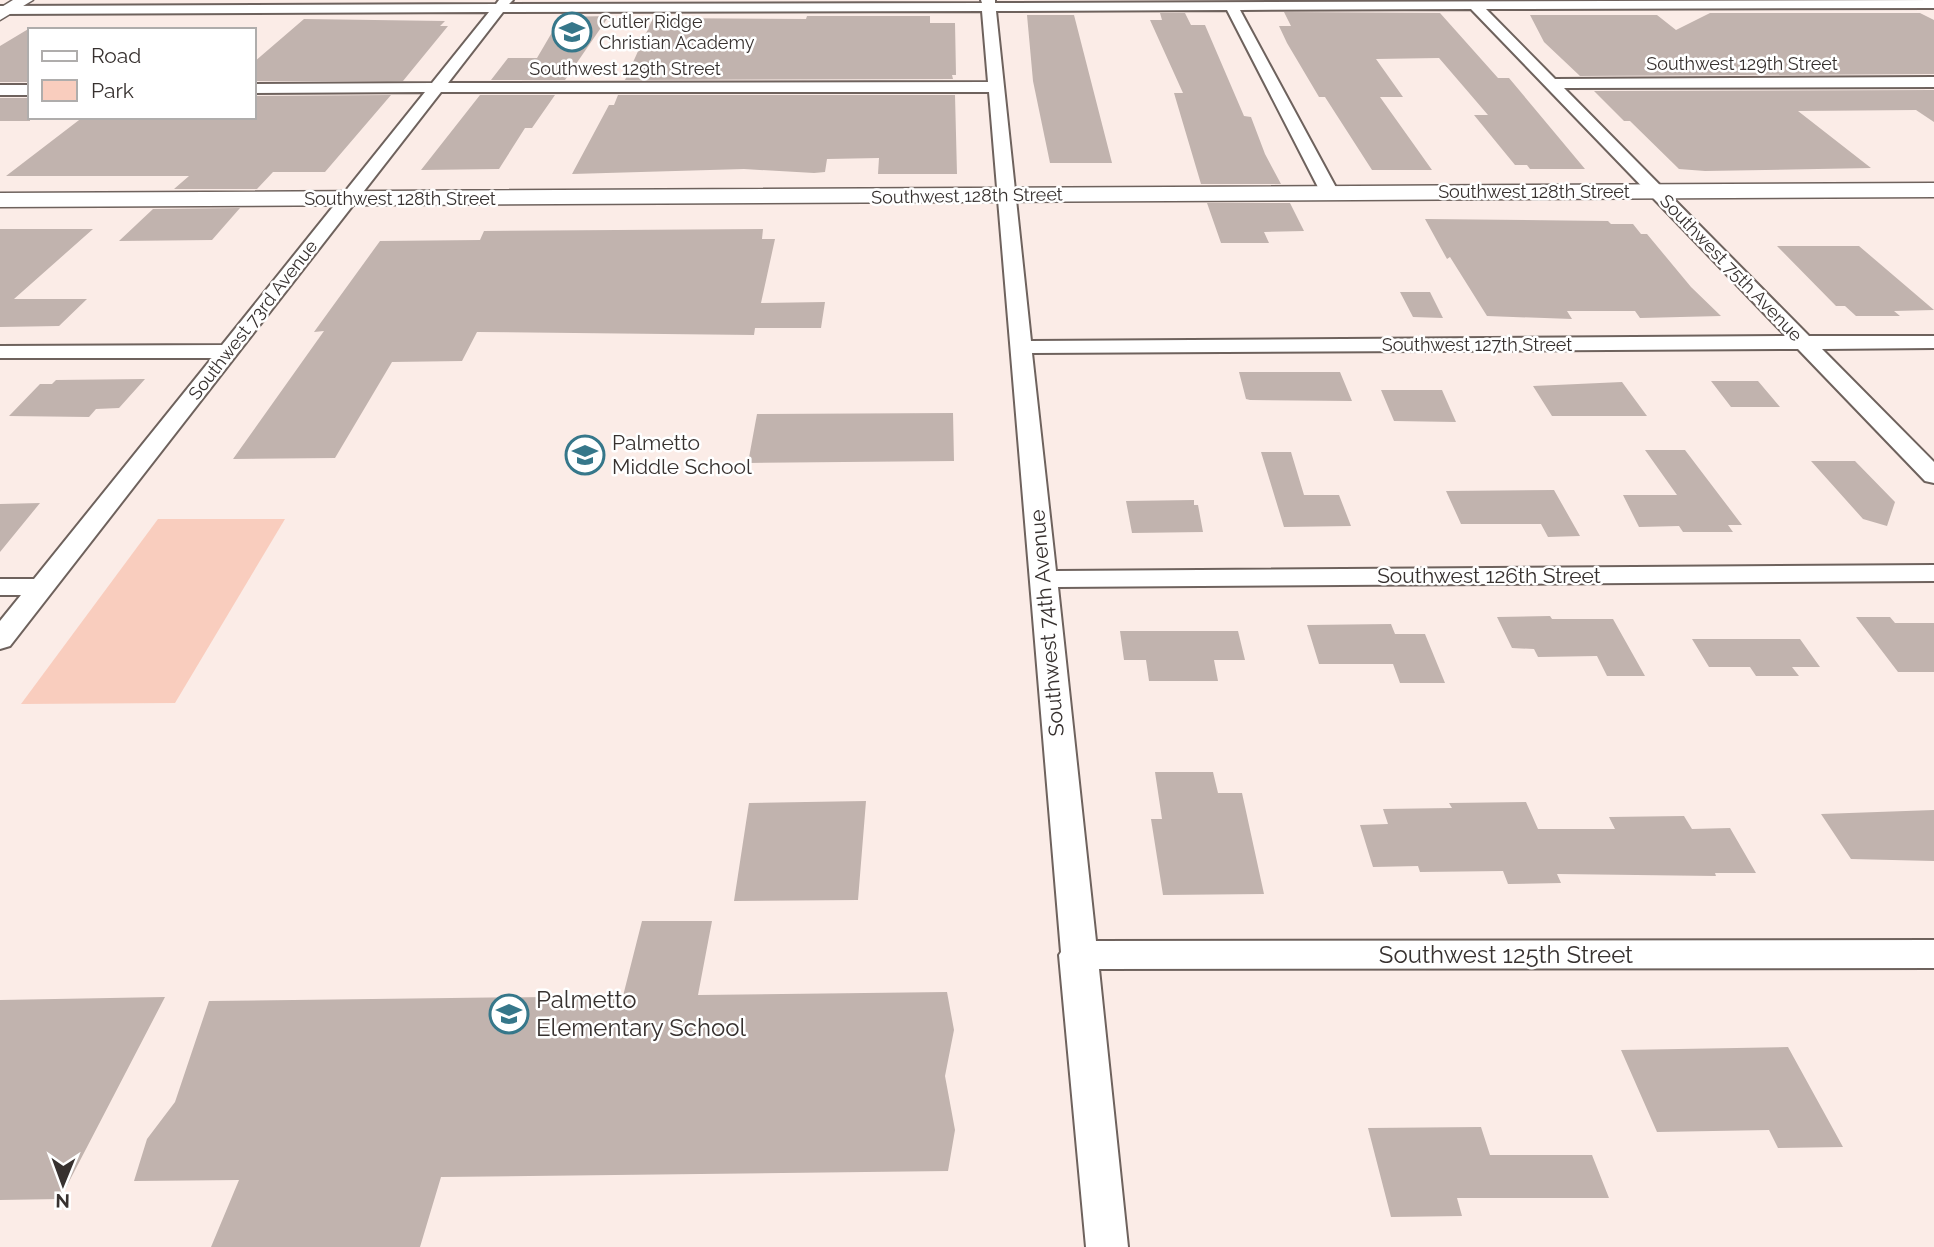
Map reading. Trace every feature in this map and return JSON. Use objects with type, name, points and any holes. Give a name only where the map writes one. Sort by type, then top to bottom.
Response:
[{"type":"street","points":[[3,12],[25,0]]},
{"type":"street","name":"Southwest 75th Avenue","points":[[1471,2],[1934,476]]},
{"type":"street","name":"Southwest 74th Avenue","points":[[988,3],[1107,1247]]},
{"type":"street","points":[[3,12],[503,4],[1934,4]]},
{"type":"street","name":"Southwest 73rd Avenue","points":[[0,640],[503,4]]},
{"type":"street","points":[[1231,5],[1330,193]]},
{"type":"street","name":"Southwest 129th Street","points":[[1550,84],[1934,82]]},
{"type":"street","name":"Southwest 129th Street","points":[[256,89],[996,87]]},
{"type":"street","points":[[0,90],[28,90]]},
{"type":"street","name":"Southwest 128th Street","points":[[0,200],[1934,190]]},
{"type":"street","name":"Southwest 127th Street","points":[[1021,347],[1934,342]]},
{"type":"street","points":[[0,352],[228,351]]},
{"type":"street","name":"Southwest 126th Street","points":[[1044,579],[1934,573]]},
{"type":"street","points":[[0,587],[42,586]]},
{"type":"street","name":"Southwest 125th Street","points":[[1077,955],[1934,954]]},
{"type":"green space","points":[[158,519],[285,519],[175,703],[21,704]]},
{"type":"building","points":[[1284,12],[1440,13],[1498,78],[1509,78],[1585,169],[1530,169],[1527,165],[1515,165],[1474,115],[1488,115],[1439,58],[1376,59],[1403,97],[1380,97],[1432,170],[1372,170],[1325,97],[1319,97],[1287,43],[1279,26],[1291,26]]},
{"type":"building","points":[[1160,13],[1185,13],[1191,25],[1205,25],[1244,116],[1251,117],[1265,154],[1281,184],[1201,184],[1174,93],[1183,93],[1150,20],[1162,20]]},
{"type":"building","points":[[1710,13],[1920,13],[1934,20],[1934,74],[1580,76],[1544,42],[1530,15],[1657,15],[1676,30]]},
{"type":"building","points":[[1027,15],[1074,15],[1112,163],[1050,163],[1033,81]]},
{"type":"building","points":[[609,16],[565,80],[491,80],[508,58],[537,58],[561,17]]},
{"type":"building","points":[[807,16],[930,16],[930,23],[955,23],[956,75],[952,75],[953,79],[625,80],[653,18],[806,19]]},
{"type":"building","points":[[304,19],[445,21],[440,26],[448,26],[403,81],[256,81],[256,60]]},
{"type":"building","points":[[28,29],[28,82],[0,82],[0,46]]},
{"type":"building","points":[[1934,90],[1934,122],[1916,110],[1798,111],[1871,168],[1705,171],[1679,169],[1630,121],[1624,121],[1594,91]]},
{"type":"building","points":[[391,95],[325,172],[273,172],[257,189],[174,189],[189,176],[6,176],[80,119],[256,119],[256,96]]},
{"type":"building","points":[[480,95],[555,95],[532,128],[525,128],[499,169],[421,170]]},
{"type":"building","points":[[618,95],[955,95],[957,174],[878,174],[879,158],[827,159],[825,172],[814,173],[744,169],[572,174],[609,105],[614,105]]},
{"type":"building","points":[[0,98],[28,98],[30,121],[0,121]]},
{"type":"building","points":[[1207,203],[1290,203],[1304,231],[1264,232],[1269,243],[1221,243]]},
{"type":"building","points":[[240,208],[212,240],[119,241],[153,209]]},
{"type":"building","points":[[1425,219],[1608,221],[1611,224],[1633,224],[1641,234],[1647,234],[1691,287],[1721,316],[1640,318],[1635,311],[1567,311],[1572,319],[1487,316],[1450,257],[1447,259]]},
{"type":"building","points":[[0,229],[93,229],[14,299],[87,299],[59,326],[0,327]]},
{"type":"building","points":[[763,229],[762,239],[775,239],[761,303],[825,302],[821,328],[755,328],[754,335],[477,332],[462,361],[392,362],[335,458],[233,459],[324,331],[314,332],[380,241],[480,240],[484,231]]},
{"type":"building","points":[[1777,246],[1859,246],[1934,310],[1894,311],[1900,316],[1856,316],[1845,306],[1836,306]]},
{"type":"building","points":[[1400,292],[1430,292],[1443,318],[1413,317]]},
{"type":"building","points":[[1239,372],[1340,372],[1352,401],[1246,399]]},
{"type":"building","points":[[145,379],[119,408],[96,409],[89,417],[9,416],[40,384],[52,384],[56,380]]},
{"type":"building","points":[[1711,381],[1758,381],[1780,407],[1731,407]]},
{"type":"building","points":[[1622,382],[1647,416],[1552,416],[1533,386]]},
{"type":"building","points":[[1381,390],[1442,390],[1456,422],[1394,421]]},
{"type":"building","points":[[953,413],[954,461],[748,463],[757,414]]},
{"type":"building","points":[[1645,450],[1685,450],[1742,525],[1728,525],[1733,532],[1683,532],[1679,526],[1639,527],[1623,495],[1677,495]]},
{"type":"building","points":[[1261,452],[1291,452],[1304,495],[1339,495],[1351,526],[1284,527]]},
{"type":"building","points":[[1811,461],[1855,461],[1895,502],[1887,526],[1863,519]]},
{"type":"building","points":[[1554,490],[1580,536],[1548,537],[1541,524],[1461,524],[1446,491]]},
{"type":"building","points":[[1194,500],[1194,505],[1198,505],[1203,532],[1132,533],[1126,501]]},
{"type":"building","points":[[40,503],[0,552],[0,504]]},
{"type":"building","points":[[1550,616],[1552,619],[1613,619],[1645,676],[1607,676],[1597,656],[1538,657],[1534,649],[1512,648],[1497,617]]},
{"type":"building","points":[[1856,617],[1890,617],[1895,623],[1934,623],[1934,672],[1898,672]]},
{"type":"building","points":[[1391,624],[1395,634],[1425,634],[1445,683],[1400,683],[1393,664],[1319,664],[1307,625]]},
{"type":"building","points":[[1120,631],[1238,631],[1245,660],[1214,660],[1218,681],[1149,681],[1146,660],[1124,660]]},
{"type":"building","points":[[1692,639],[1800,639],[1820,667],[1792,667],[1799,676],[1756,676],[1750,667],[1709,667]]},
{"type":"building","points":[[1155,772],[1213,772],[1218,793],[1242,793],[1264,894],[1163,895],[1151,819],[1162,819]]},
{"type":"building","points":[[866,801],[858,900],[734,901],[749,803]]},
{"type":"building","points":[[1526,802],[1538,829],[1615,829],[1609,817],[1684,816],[1692,829],[1730,828],[1756,873],[1715,873],[1716,876],[1557,874],[1561,883],[1508,884],[1503,871],[1420,872],[1418,866],[1373,867],[1360,825],[1388,824],[1383,809],[1452,808],[1449,803]]},
{"type":"building","points":[[1934,810],[1934,861],[1851,859],[1821,814]]},
{"type":"building","points":[[642,921],[712,921],[698,995],[947,992],[954,1030],[945,1076],[955,1130],[948,1171],[441,1177],[420,1247],[211,1247],[239,1180],[134,1181],[147,1139],[175,1102],[209,1001],[623,996]]},
{"type":"building","points":[[165,997],[60,1199],[0,1200],[0,1000]]},
{"type":"building","points":[[1788,1047],[1843,1147],[1778,1148],[1769,1130],[1657,1132],[1621,1050]]},
{"type":"building","points":[[1481,1127],[1490,1155],[1592,1155],[1609,1198],[1457,1198],[1462,1216],[1391,1217],[1368,1128]]},
{"type":"place","name":"Cutler Ridge Christian Academy","points":[[572,32]]},
{"type":"place","name":"Palmetto Middle School","points":[[585,455]]},
{"type":"place","name":"Palmetto Elementary School","points":[[509,1014]]}]
